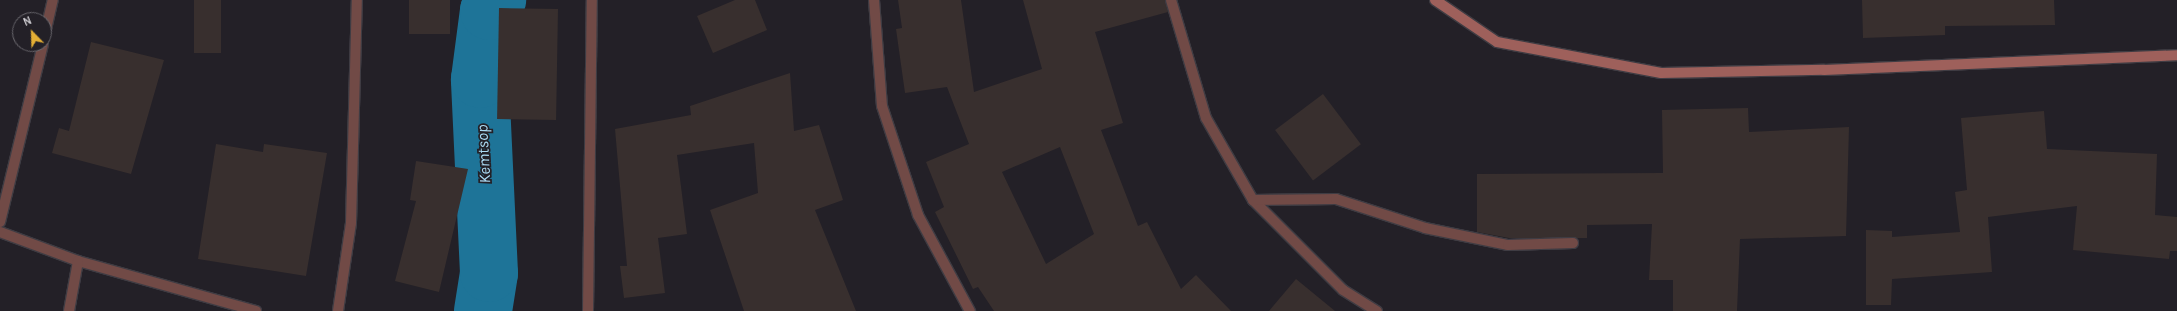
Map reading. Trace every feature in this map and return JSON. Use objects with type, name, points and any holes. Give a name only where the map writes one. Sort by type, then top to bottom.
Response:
[{"type":"street","points":[[50,12],[53,0]]},
{"type":"street","points":[[338,311],[351,223],[357,0]]},
{"type":"street","points":[[588,311],[592,0]]},
{"type":"street","points":[[874,0],[882,106],[918,215],[970,311]]},
{"type":"street","points":[[1171,0],[1206,118],[1253,200],[1343,290],[1377,311]]},
{"type":"street","points":[[1435,0],[1497,42],[1662,72],[1824,70],[2177,55]]},
{"type":"street","points":[[0,222],[41,52]]},
{"type":"street","points":[[1253,200],[1336,199],[1425,228],[1508,245],[1573,243]]},
{"type":"street","points":[[0,232],[78,261],[256,311]]},
{"type":"street","points":[[69,311],[78,261]]},
{"type":"building","points":[[194,0],[221,0],[221,53],[194,53]]},
{"type":"building","points":[[409,0],[450,0],[450,34],[409,34]]},
{"type":"building","points":[[735,0],[755,0],[767,30],[713,53],[697,16]]},
{"type":"building","points":[[898,0],[961,0],[974,92],[1042,69],[1023,0],[1165,0],[1168,12],[1095,32],[1123,123],[1101,130],[1138,226],[1147,222],[1181,289],[1196,275],[1231,311],[994,311],[978,287],[973,289],[935,212],[944,207],[926,162],[969,144],[947,87],[905,93],[896,29],[902,28]],"holes":[[[1060,147],[1094,234],[1046,264],[1002,172]]]},
{"type":"building","points":[[1862,0],[2054,0],[2055,25],[1945,26],[1945,35],[1863,38]]},
{"type":"building","points":[[499,8],[558,9],[556,120],[497,119]]},
{"type":"building","points":[[91,42],[164,60],[131,174],[52,153],[59,128],[69,131]]},
{"type":"building","points":[[790,73],[794,131],[819,125],[843,200],[815,210],[856,311],[744,311],[710,210],[758,193],[754,143],[677,155],[687,234],[658,238],[665,293],[624,298],[620,266],[627,266],[615,129],[691,115],[690,106]]},
{"type":"building","points":[[1323,94],[1361,144],[1313,180],[1275,130]]},
{"type":"building","points":[[1748,108],[1749,132],[1849,127],[1846,236],[1740,239],[1737,311],[1673,311],[1673,280],[1649,280],[1652,224],[1587,225],[1587,238],[1509,238],[1477,232],[1477,174],[1663,173],[1662,110]]},
{"type":"building","points":[[2044,111],[2047,149],[2157,154],[2155,215],[2177,217],[2177,251],[2170,251],[2169,259],[2073,250],[2077,206],[1988,217],[1992,272],[1892,279],[1891,305],[1866,305],[1866,230],[1892,231],[1892,237],[1960,232],[1955,192],[1967,190],[1961,118]]},
{"type":"building","points":[[216,144],[263,152],[264,144],[327,153],[306,276],[198,259]]},
{"type":"building","points":[[416,161],[468,169],[439,292],[395,281],[416,201],[410,200]]},
{"type":"building","points":[[1296,279],[1335,311],[1269,311]]},
{"type":"waterway","name":"Kemtsop","points":[[483,311],[489,273],[480,79],[489,11],[497,0]]}]
